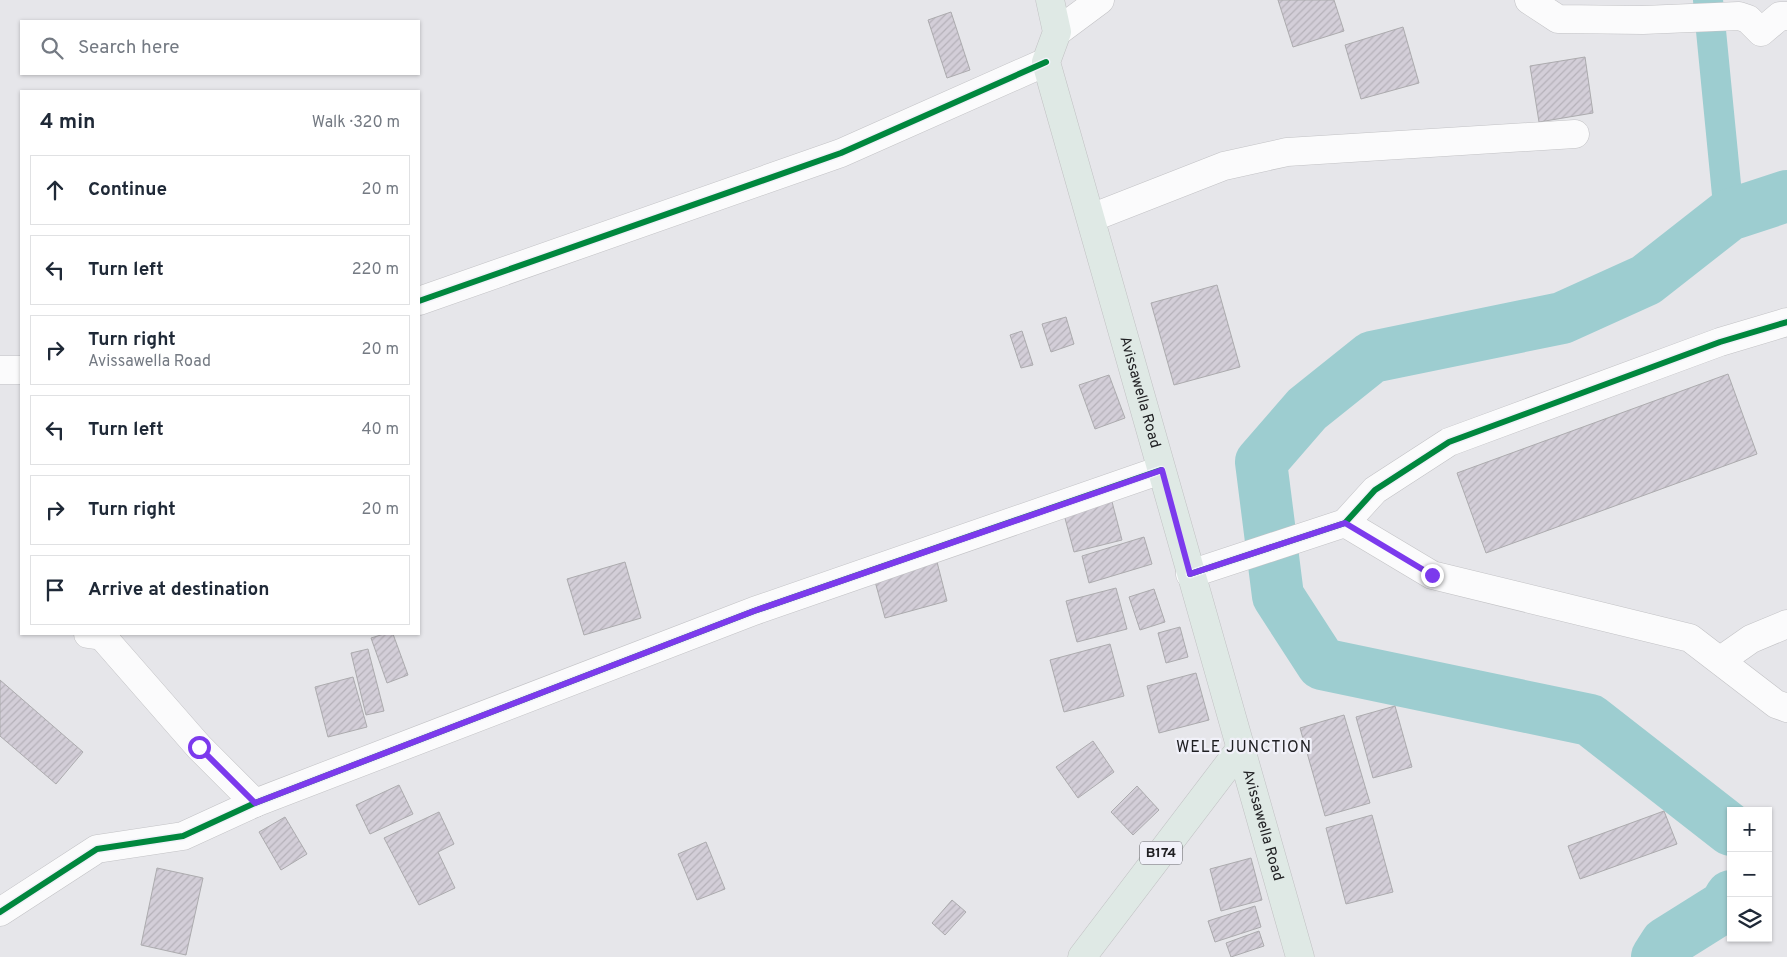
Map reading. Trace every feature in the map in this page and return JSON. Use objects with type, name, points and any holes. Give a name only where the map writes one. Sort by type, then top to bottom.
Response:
[{"type":"main road","points":[[1046,62],[1057,32],[1050,0]]},
{"type":"main road","name":"Avissawella Road","points":[[1046,62],[1300,957]]},
{"type":"main road","name":"B174","points":[[1082,957],[1241,748]]},
{"type":"street","points":[[1057,32],[1100,0]]},
{"type":"street","points":[[1528,0],[1558,18],[1643,20],[1739,16],[1748,19],[1761,32],[1780,16],[1787,16]]},
{"type":"street","points":[[420,301],[840,153],[1046,62]]},
{"type":"street","points":[[1091,218],[1224,166],[1287,152],[1576,134]]},
{"type":"street","points":[[1190,574],[1334,526],[1375,490],[1449,442],[1720,342],[1787,322]]},
{"type":"street","points":[[0,370],[20,370]]},
{"type":"street","points":[[0,912],[97,850],[183,836],[255,803],[754,611],[1162,470]]},
{"type":"street","points":[[1334,526],[1432,575],[1690,638],[1776,704],[1787,708]]},
{"type":"street","points":[[1721,660],[1751,639],[1787,624]]},
{"type":"street","points":[[95,635],[102,636],[199,747],[255,803]]},
{"type":"building","points":[[1278,0],[1334,0],[1344,31],[1293,47]]},
{"type":"building","points":[[951,12],[970,70],[947,78],[928,20]]},
{"type":"building","points":[[1403,27],[1419,83],[1361,99],[1345,45]]},
{"type":"building","points":[[1585,57],[1593,113],[1539,122],[1530,66]]},
{"type":"building","points":[[1217,285],[1240,367],[1174,385],[1151,303]]},
{"type":"building","points":[[1066,317],[1074,344],[1051,352],[1042,324]]},
{"type":"building","points":[[1022,331],[1033,365],[1021,368],[1010,335]]},
{"type":"building","points":[[1728,374],[1757,454],[1486,553],[1457,473]]},
{"type":"building","points":[[1109,375],[1125,418],[1095,429],[1079,385]]},
{"type":"building","points":[[1110,494],[1122,540],[1074,552],[1062,507]]},
{"type":"building","points":[[1144,537],[1152,564],[1089,583],[1082,556]]},
{"type":"building","points":[[936,558],[947,601],[885,618],[873,574]]},
{"type":"building","points":[[625,562],[641,618],[584,635],[567,579]]},
{"type":"building","points":[[1116,588],[1127,629],[1077,642],[1066,601]]},
{"type":"building","points":[[1154,589],[1165,622],[1140,630],[1129,597]]},
{"type":"building","points":[[1180,627],[1188,657],[1166,663],[1158,633]]},
{"type":"building","points":[[381,635],[393,635],[408,675],[387,683],[371,638]]},
{"type":"building","points":[[1110,644],[1124,696],[1064,712],[1050,660]]},
{"type":"building","points":[[368,649],[384,711],[366,715],[351,653]]},
{"type":"building","points":[[1196,673],[1209,720],[1159,733],[1147,686]]},
{"type":"building","points":[[353,677],[367,727],[328,737],[315,687]]},
{"type":"building","points":[[0,680],[83,752],[56,784],[0,736]]},
{"type":"building","points":[[1395,706],[1412,767],[1373,778],[1356,717]]},
{"type":"building","points":[[1344,715],[1370,803],[1325,816],[1300,728]]},
{"type":"building","points":[[1093,741],[1114,772],[1078,798],[1056,767]]},
{"type":"building","points":[[399,785],[413,814],[370,834],[356,805]]},
{"type":"building","points":[[1137,786],[1159,810],[1133,835],[1111,812]]},
{"type":"building","points":[[1664,811],[1677,844],[1580,879],[1568,846]]},
{"type":"building","points":[[439,812],[454,844],[438,852],[455,888],[419,905],[384,838]]},
{"type":"building","points":[[1372,815],[1393,892],[1346,904],[1326,828]]},
{"type":"building","points":[[285,817],[307,854],[281,870],[259,832]]},
{"type":"building","points":[[706,842],[725,889],[697,900],[678,854]]},
{"type":"building","points":[[1251,858],[1262,900],[1221,911],[1210,869]]},
{"type":"building","points":[[157,868],[203,878],[186,955],[141,945]]},
{"type":"building","points":[[952,900],[966,912],[945,935],[932,923]]},
{"type":"building","points":[[1255,906],[1261,927],[1215,942],[1208,921]]},
{"type":"building","points":[[1259,931],[1264,946],[1231,957],[1226,943]]},
{"type":"waterway","points":[[1708,0],[1729,215]]},
{"type":"waterway","points":[[1727,827],[1590,720],[1322,664],[1278,596],[1261,462],[1307,409],[1372,357],[1562,318],[1646,280],[1729,215],[1787,196]]},
{"type":"waterway","points":[[1657,957],[1666,943],[1725,906],[1730,897]]},
{"type":"cycle path","points":[[420,301],[841,153],[1046,62]]},
{"type":"cycle path","points":[[1190,574],[1345,523],[1375,490],[1449,442],[1720,342],[1787,322]]},
{"type":"cycle path","points":[[0,912],[97,849],[183,836],[255,803],[754,611],[1161,470]]},
{"type":"district","name":"WELE JUNCTION","points":[[1244,748]]},
{"type":"route","points":[[199,747],[255,803],[754,611],[1162,470],[1190,574],[1345,523],[1432,575]]}]
